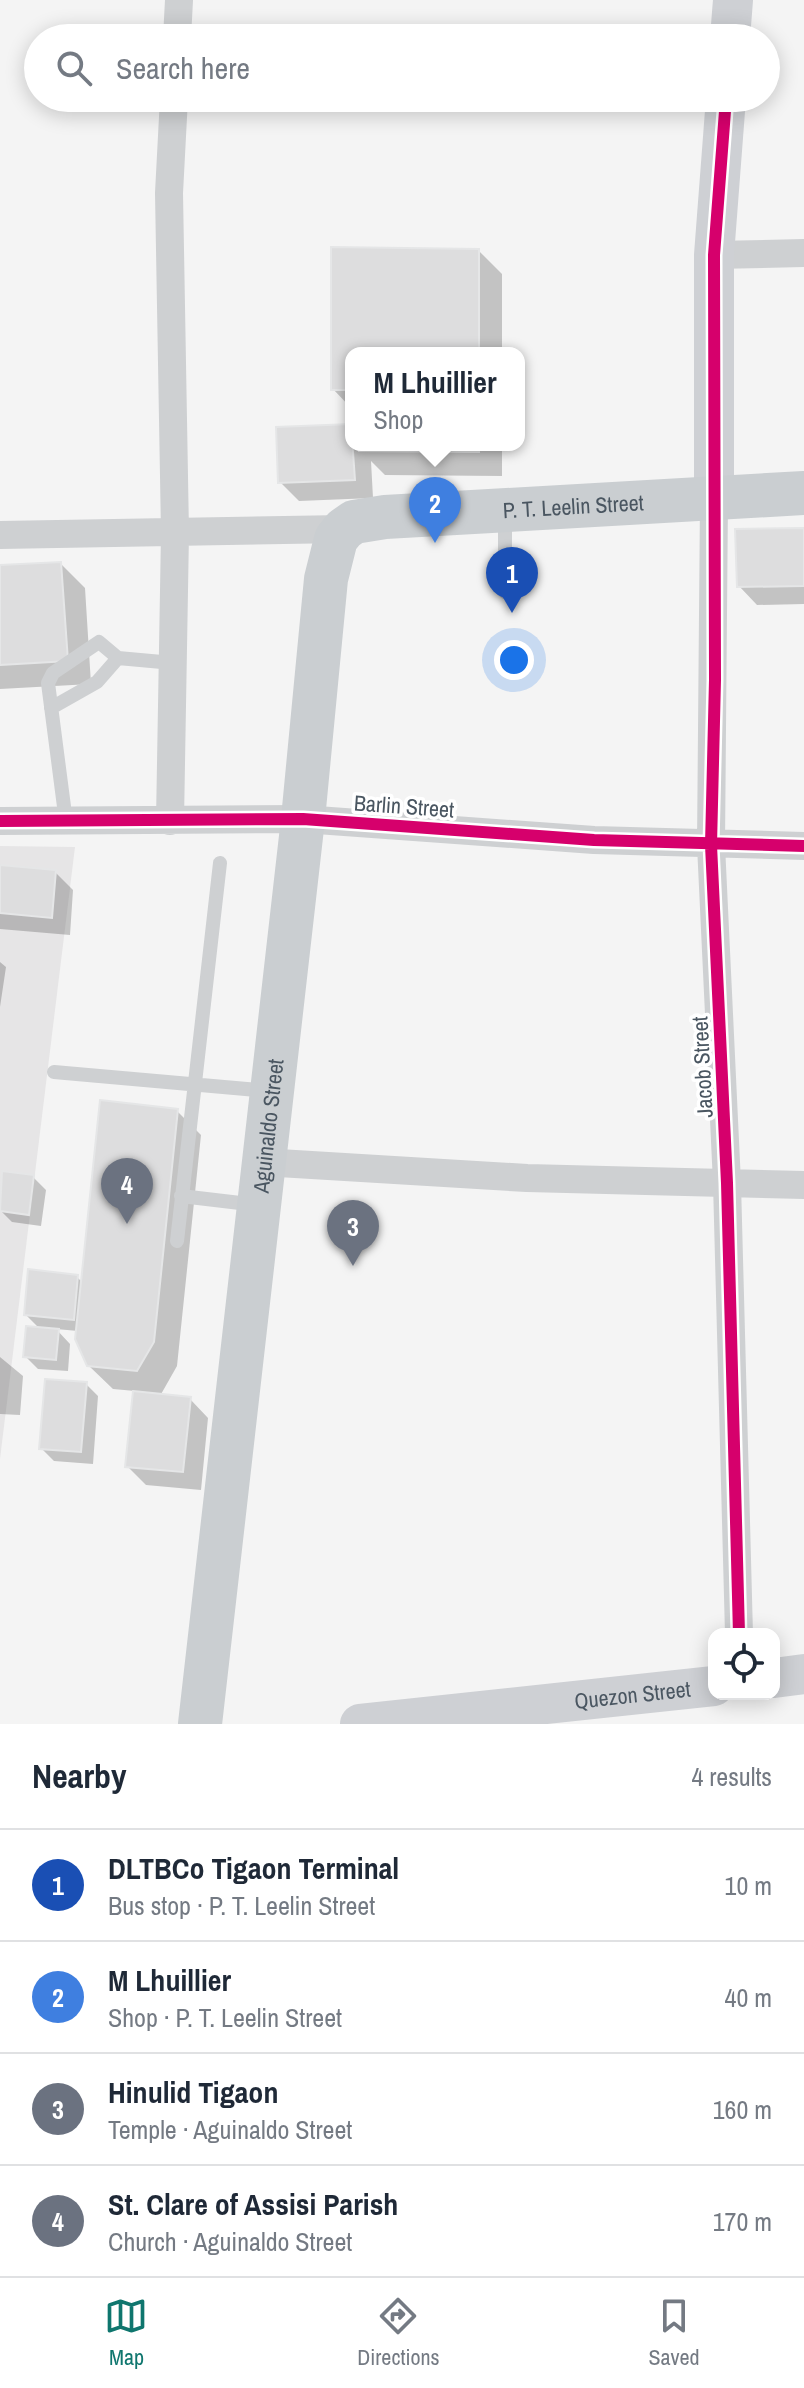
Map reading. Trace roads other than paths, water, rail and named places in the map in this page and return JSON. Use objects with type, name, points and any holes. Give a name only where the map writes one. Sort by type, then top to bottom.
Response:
[{"type":"main road","name":"P. T. Leelin Street","points":[[344,529],[354,522],[385,517],[804,493]]},
{"type":"main road","name":"Aguinaldo Street","points":[[200,1724],[303,819],[326,579],[336,539],[344,529]]},
{"type":"street","points":[[178,24],[179,0]]},
{"type":"street","points":[[731,24],[733,0]]},
{"type":"street","points":[[170,821],[175,533],[169,193],[173,112]]},
{"type":"street","points":[[714,499],[714,255],[725,112]]},
{"type":"street","points":[[714,255],[804,253]]},
{"type":"street","name":"Jacob Street","points":[[714,499],[711,845],[727,1183],[739,1628]]},
{"type":"street","points":[[0,535],[344,529]]},
{"type":"street","name":"Barlin Street","points":[[0,821],[66,823],[303,819],[594,840],[804,846]]},
{"type":"street","points":[[262,1162],[439,1174],[804,1185]]},
{"type":"street","points":[[780,1677],[804,1674]]},
{"type":"street","name":"Quezon Street","points":[[360,1724],[708,1687]]},
{"type":"lane","points":[[505,509],[505,592]]},
{"type":"lane","points":[[66,823],[48,683],[53,673],[99,642],[118,658],[173,663]]},
{"type":"lane","points":[[51,708],[97,682],[118,658]]},
{"type":"lane","points":[[177,1241],[220,863]]},
{"type":"lane","points":[[54,1072],[270,1091]]},
{"type":"lane","points":[[181,1196],[257,1205]]},
{"type":"place","name":"M Lhuillier","points":[[435,543]]},
{"type":"place","name":"DLTBCo Tigaon Terminal","points":[[512,613]]},
{"type":"place","name":"St. Clare of Assisi Parish","points":[[127,1224]]},
{"type":"place","name":"Hinulid Tigaon","points":[[353,1266]]}]
